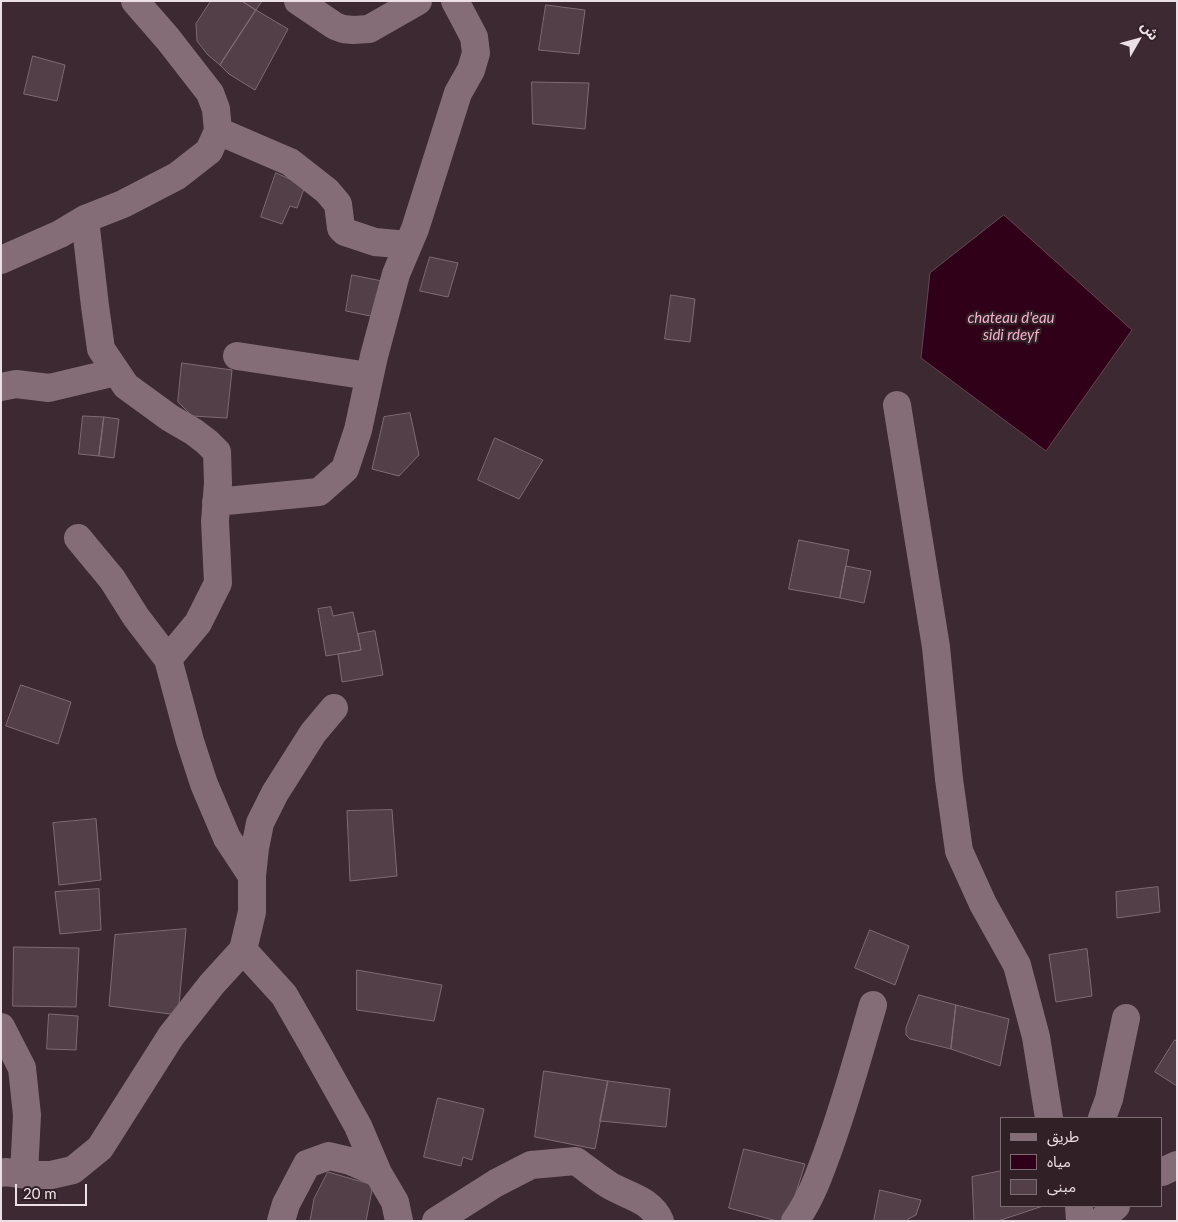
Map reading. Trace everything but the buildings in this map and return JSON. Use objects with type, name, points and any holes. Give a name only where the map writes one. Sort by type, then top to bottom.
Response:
[{"type":"street","points":[[1,260],[60,234],[85,219],[123,204],[177,176],[209,151],[218,131],[216,109],[210,93],[168,39],[135,1]]},
{"type":"street","points":[[298,1],[335,26],[353,30],[369,28],[418,1]]},
{"type":"street","points":[[216,502],[319,492],[345,469],[358,430],[369,376],[396,274],[415,229],[458,93],[471,70],[476,52],[474,37],[455,1]]},
{"type":"street","points":[[218,131],[290,162],[327,190],[338,204],[341,228],[345,232],[375,242],[408,245]]},
{"type":"street","points":[[85,219],[101,349],[126,386],[170,418],[194,432],[217,452],[218,483],[215,521],[218,583],[198,623],[168,659]]},
{"type":"street","points":[[237,356],[369,376]]},
{"type":"street","points":[[1,387],[16,384],[50,388],[116,372]]},
{"type":"street","points":[[897,405],[936,647],[958,851],[983,904],[1017,965],[1036,1037],[1049,1117]]},
{"type":"street","points":[[78,538],[112,579],[136,617],[168,659],[190,741],[204,784],[227,838],[252,876]]},
{"type":"street","points":[[1,1027],[22,1068],[27,1115],[13,1174],[51,1175],[73,1170],[100,1148],[171,1036],[212,984],[243,950],[252,912],[252,876],[260,823],[313,733],[334,708]]},
{"type":"street","points":[[243,950],[284,995],[358,1126],[378,1172],[395,1202],[399,1221]]},
{"type":"street","points":[[795,1221],[818,1178],[841,1116],[873,1005]]},
{"type":"street","points":[[1102,1117],[1110,1099],[1126,1018]]},
{"type":"street","points":[[281,1221],[286,1204],[308,1164],[329,1156],[350,1161],[378,1172]]},
{"type":"street","points":[[436,1221],[496,1183],[531,1165],[576,1162],[610,1186],[636,1198],[656,1212],[660,1221]]},
{"type":"street","points":[[1163,1172],[1177,1165]]},
{"type":"street","points":[[1079,1207],[1080,1221]]},
{"type":"street","points":[[1103,1221],[1115,1207]]},
{"type":"water","name":"chateau d'eau sidi rdeyf","points":[[1004,215],[1132,330],[1046,451],[921,358],[930,273]]}]
